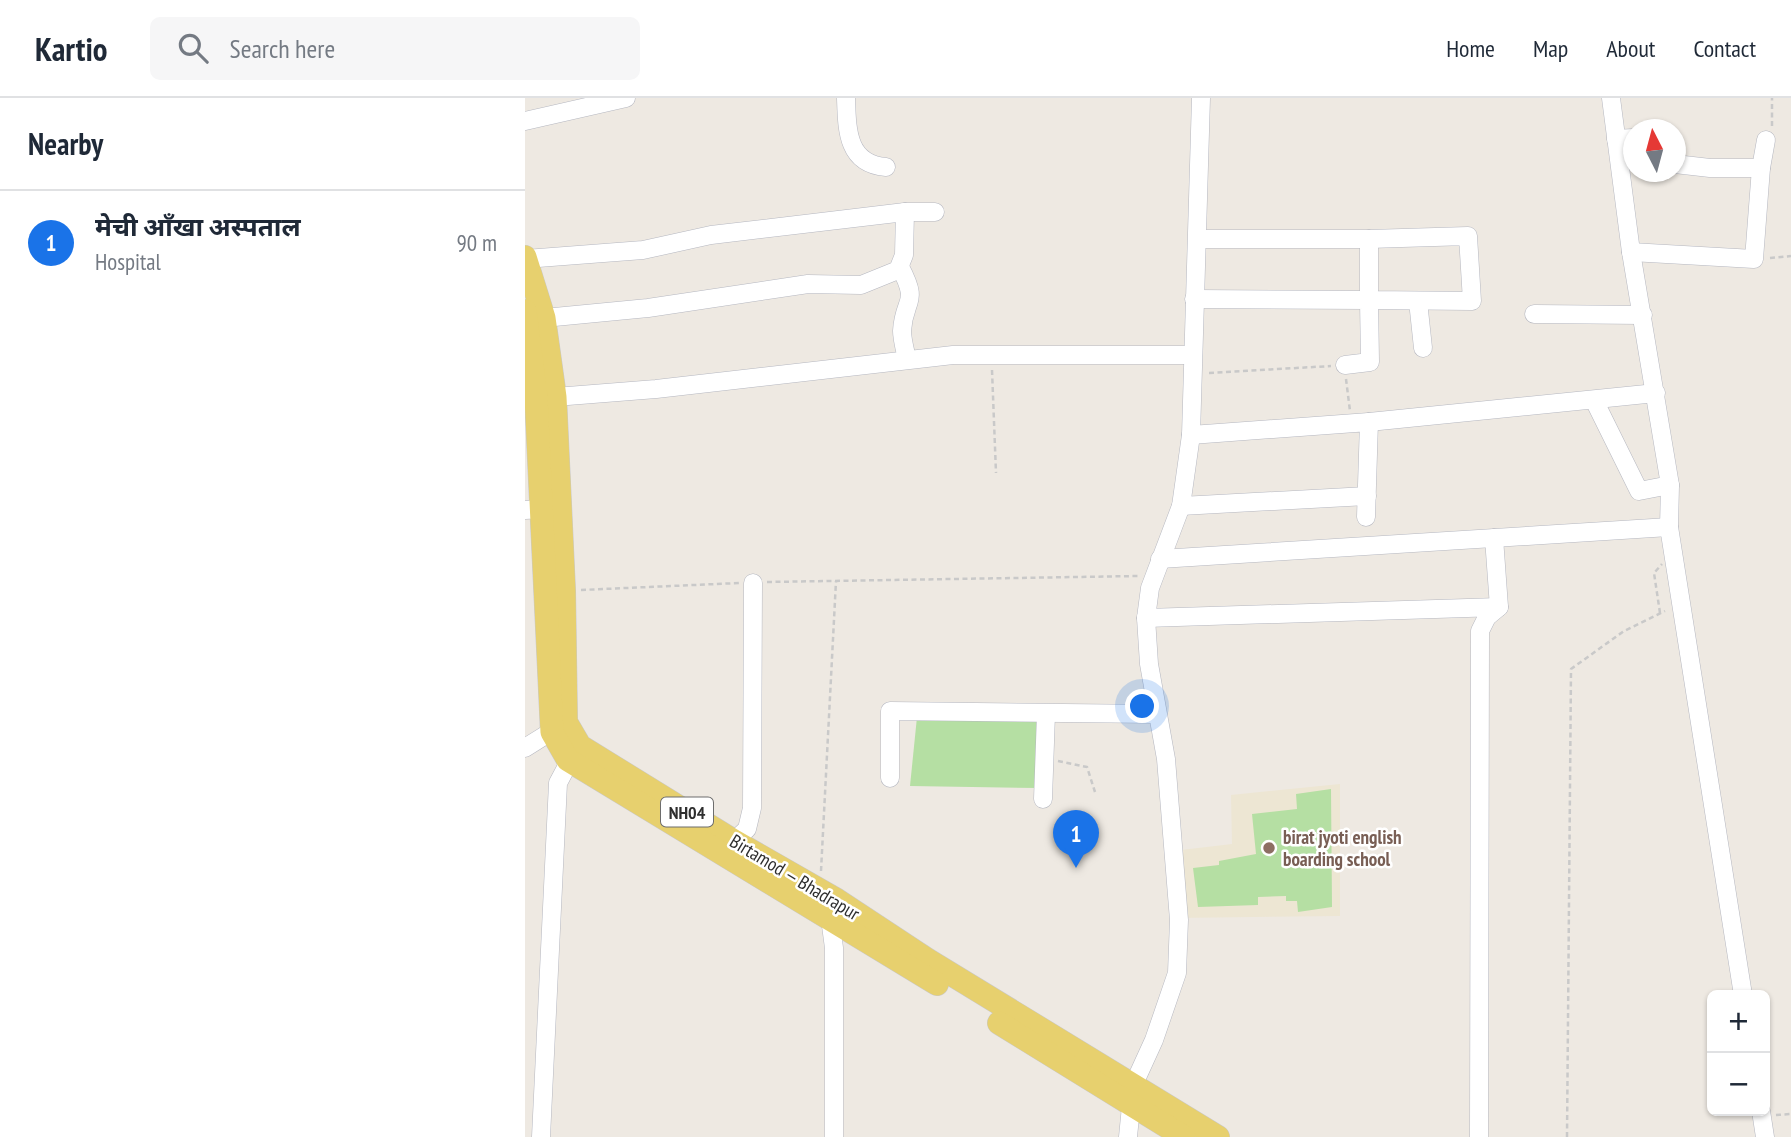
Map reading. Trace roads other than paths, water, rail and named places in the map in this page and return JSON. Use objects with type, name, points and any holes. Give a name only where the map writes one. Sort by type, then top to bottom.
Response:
[{"type":"main road","name":"Birtamod — Bhadrapur","points":[[525,259],[531,324],[547,386],[564,591],[559,727]]},
{"type":"main road","name":"Birtamod — Bhadrapur","points":[[547,386],[534,510],[559,727],[574,753],[830,918],[923,966],[1133,1096],[1217,1137]]},
{"type":"main road","name":"Birtamod — Bhadrapur","points":[[574,753],[837,900],[923,966]]},
{"type":"main road","name":"Birtamod — Bhadrapur","points":[[1133,1096],[1184,1137]]},
{"type":"street","points":[[525,121],[626,98]]},
{"type":"street","points":[[846,98],[851,146],[860,159],[886,167]]},
{"type":"street","points":[[1128,1137],[1133,1096],[1177,973],[1179,920],[1166,759],[1149,664],[1146,618],[1150,588],[1181,506],[1191,435],[1201,98]]},
{"type":"street","points":[[1611,98],[1623,133]]},
{"type":"street","points":[[1631,252],[1754,259],[1761,168],[1766,140]]},
{"type":"street","points":[[1686,165],[1761,168]]},
{"type":"street","points":[[1627,182],[1631,252],[1670,485],[1669,527],[1742,990]]},
{"type":"street","points":[[905,212],[904,255],[900,267],[910,286],[911,304],[902,330],[907,359]]},
{"type":"street","points":[[525,259],[643,250],[711,235],[905,212],[935,212]]},
{"type":"street","points":[[1194,299],[1472,301],[1468,236],[1198,239]]},
{"type":"street","points":[[1345,365],[1370,362],[1369,239]]},
{"type":"street","points":[[531,324],[808,284],[862,285],[900,267]]},
{"type":"street","points":[[1418,300],[1423,348]]},
{"type":"street","points":[[1534,314],[1643,315]]},
{"type":"street","points":[[547,386],[695,385],[907,359],[1193,355]]},
{"type":"street","points":[[1191,435],[1360,423],[1656,393]]},
{"type":"street","points":[[1594,400],[1639,491],[1670,485]]},
{"type":"street","points":[[1360,423],[1367,496],[1366,517]]},
{"type":"street","points":[[1181,506],[1367,496]]},
{"type":"street","points":[[1158,567],[1494,538],[1669,527]]},
{"type":"street","points":[[1494,538],[1499,607]]},
{"type":"street","points":[[734,841],[747,829],[752,808],[753,583]]},
{"type":"street","points":[[1146,618],[1499,607]]},
{"type":"street","points":[[1479,1137],[1480,631],[1487,617],[1499,607]]},
{"type":"street","points":[[890,778],[890,711],[1157,714]]},
{"type":"street","points":[[1043,799],[1046,714]]},
{"type":"street","points":[[525,748],[559,727]]},
{"type":"street","points":[[541,1137],[558,783],[574,753]]},
{"type":"street","points":[[830,918],[834,948],[834,1137]]},
{"type":"street","points":[[1762,1116],[1765,1137]]},
{"type":"place","name":"birat jyoti english boarding school","points":[[1269,848]]},
{"type":"place","name":"मेची आँखा अस्पताल","points":[[1076,868]]}]
